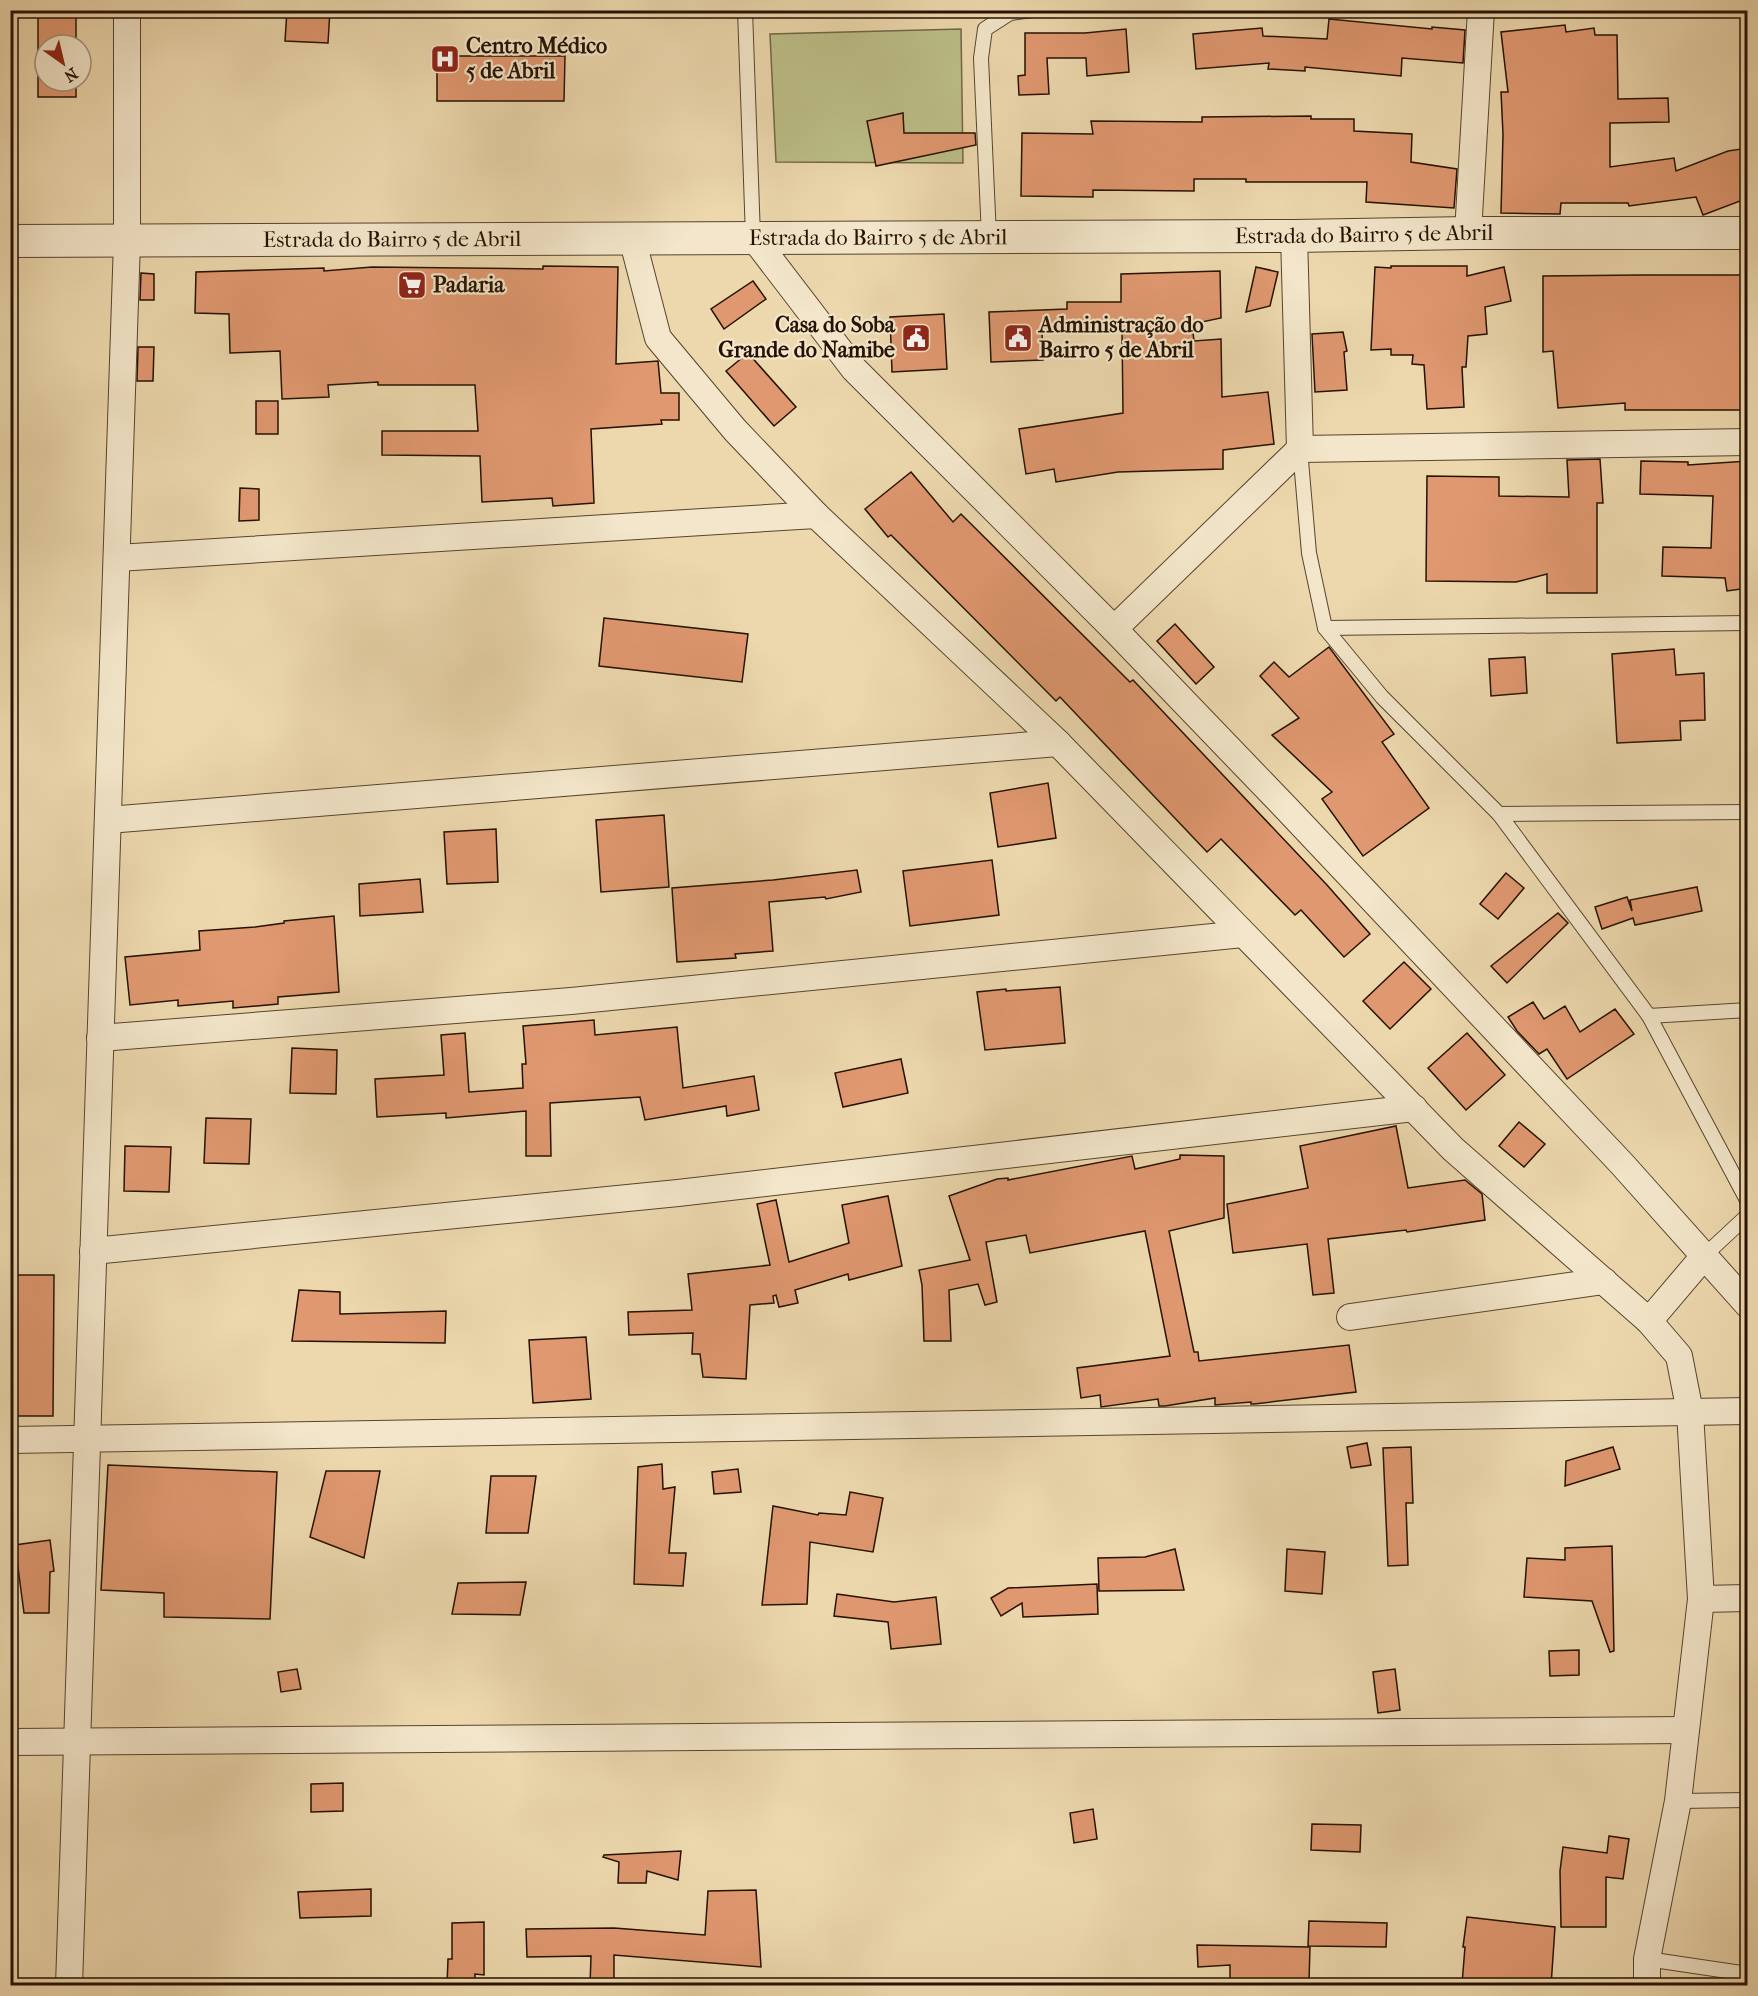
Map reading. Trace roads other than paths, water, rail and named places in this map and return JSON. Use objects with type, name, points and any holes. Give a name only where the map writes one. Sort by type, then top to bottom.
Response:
[{"type":"street","points":[[69,1986],[127,241],[127,10]]},
{"type":"street","points":[[1468,233],[1481,10]]},
{"type":"street","name":"Estrada do Bairro 5 de Abril","points":[[10,241],[1748,233]]},
{"type":"street","points":[[1294,236],[1300,449]]},
{"type":"street","points":[[753,237],[854,369],[1114,629],[1288,810],[1614,1156],[1748,1305]]},
{"type":"street","points":[[632,238],[658,338],[735,430],[816,515],[1058,743],[1453,1149],[1649,1320],[1679,1356],[1690,1412],[1701,1599],[1678,1801],[1647,1959],[1647,1986]]},
{"type":"street","points":[[1114,629],[1300,449],[1748,442]]},
{"type":"street","points":[[117,558],[816,515]]},
{"type":"street","points":[[108,820],[1058,743]]},
{"type":"street","points":[[100,1038],[572,1001],[1243,934]]},
{"type":"street","points":[[93,1251],[678,1193],[1414,1108]]},
{"type":"street","points":[[1649,1320],[1705,1255]]},
{"type":"street","points":[[1350,1317],[1604,1281]]},
{"type":"street","points":[[10,1440],[1748,1410]]},
{"type":"street","points":[[1701,1599],[1748,1598]]},
{"type":"street","points":[[10,1742],[1685,1730]]},
{"type":"lane","points":[[745,10],[753,237]]},
{"type":"lane","points":[[989,237],[981,58],[986,29],[1010,13],[1032,10]]},
{"type":"lane","points":[[1300,449],[1309,553],[1325,628],[1382,697],[1499,814],[1648,1016],[1748,1202]]},
{"type":"lane","points":[[1325,628],[1748,623]]},
{"type":"lane","points":[[1499,814],[1748,812]]},
{"type":"lane","points":[[1648,1016],[1748,1010]]},
{"type":"lane","points":[[1705,1255],[1748,1215]]},
{"type":"lane","points":[[1678,1801],[1748,1800]]},
{"type":"lane","points":[[1647,1959],[1748,1974]]},
{"type":"place","name":"Centro Médico 5 de Abril","points":[[445,59]]},
{"type":"place","name":"Padaria","points":[[412,285]]},
{"type":"place","name":"Casa do Soba Grande do Namibe","points":[[916,338]]},
{"type":"place","name":"Administração do Bairro 5 de Abril","points":[[1018,338]]}]
